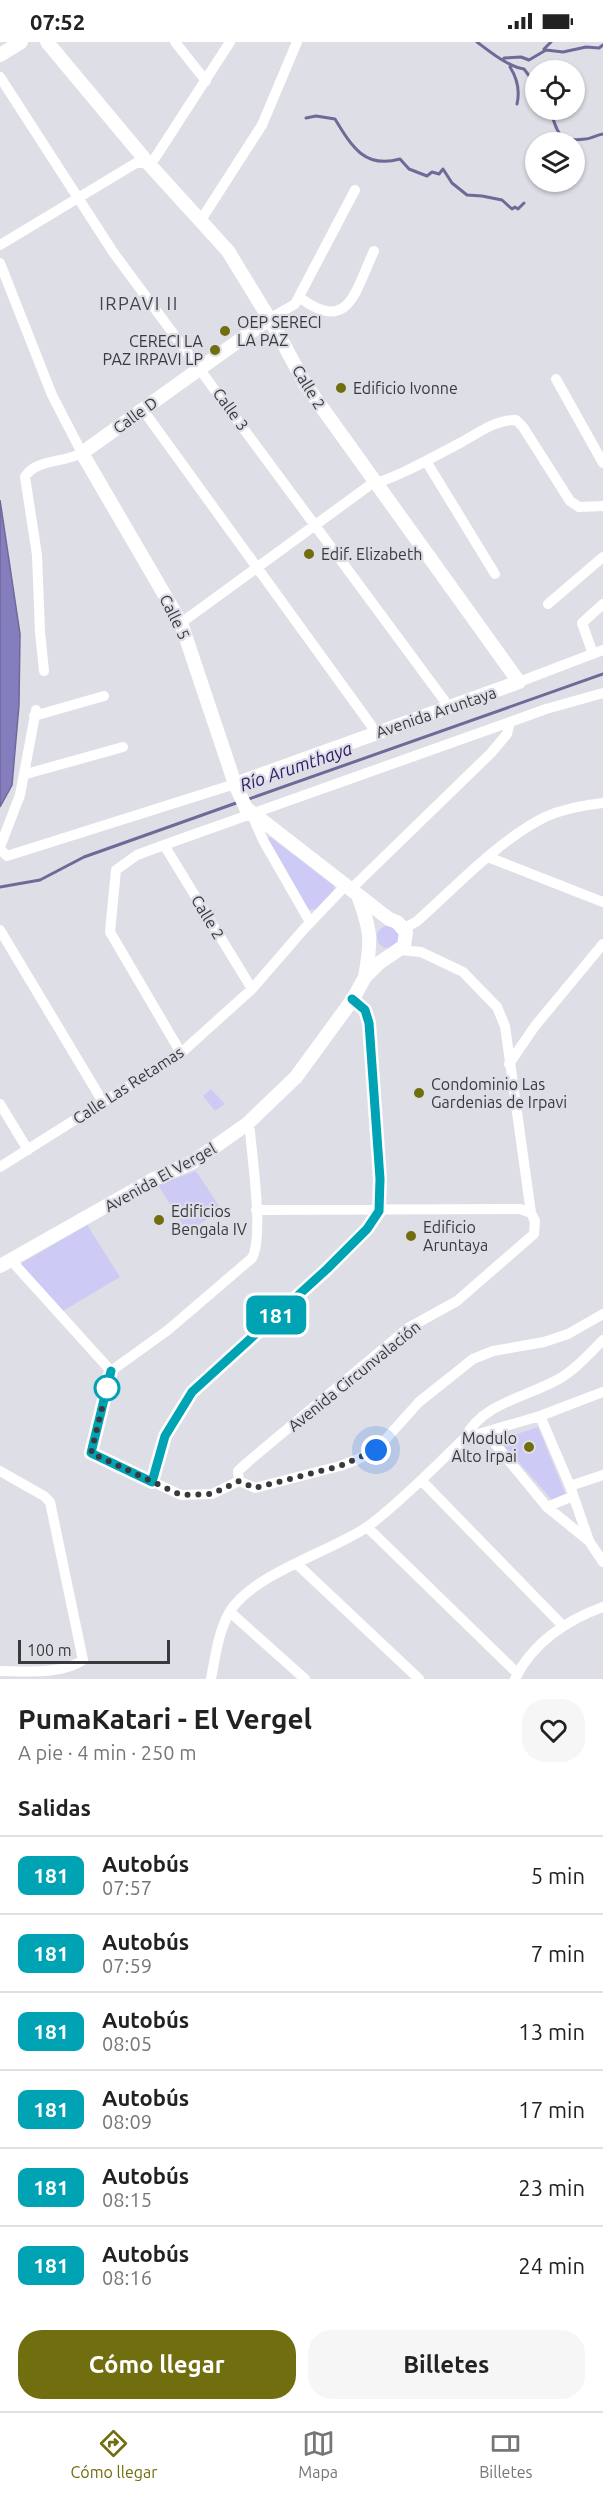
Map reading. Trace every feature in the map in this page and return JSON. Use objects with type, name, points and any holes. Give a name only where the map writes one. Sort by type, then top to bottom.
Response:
[{"type":"main road","points":[[0,55],[21,42]]},
{"type":"main road","name":"Calle 2","points":[[52,43],[148,163],[201,220],[238,265],[305,384],[519,682]]},
{"type":"main road","name":"Calle D","points":[[82,453],[269,319]]},
{"type":"main road","name":"Calle 5","points":[[82,453],[181,623],[237,789]]},
{"type":"main road","name":"Avenida Aruntaya","points":[[237,789],[374,733],[519,682]]},
{"type":"main road","points":[[237,789],[249,811],[389,919],[404,928],[407,937],[396,952],[365,977]]},
{"type":"main road","points":[[351,890],[377,951],[396,952]]},
{"type":"main road","points":[[365,977],[370,938],[377,924],[389,919]]},
{"type":"main road","name":"Avenida El Vergel","points":[[6,1263],[152,1180],[206,1155],[247,1124],[297,1077],[365,977]]},
{"type":"street","points":[[175,42],[206,81]]},
{"type":"street","points":[[0,245],[136,164],[148,163],[155,158],[230,42]]},
{"type":"street","points":[[201,220],[262,125],[297,42]]},
{"type":"street","name":"Calle 3","points":[[0,77],[113,252],[444,700],[446,708]]},
{"type":"street","name":"Calle D","points":[[269,319],[295,304],[355,190]]},
{"type":"street","points":[[299,297],[314,308],[326,313],[336,312],[346,307],[374,251]]},
{"type":"street","points":[[0,263],[52,395],[82,453]]},
{"type":"street","points":[[556,379],[603,463]]},
{"type":"street","points":[[142,410],[371,725],[374,733]]},
{"type":"street","points":[[181,623],[370,485],[426,461],[499,422],[516,420],[523,427],[570,501],[579,507],[603,506]]},
{"type":"street","name":"Calle D","points":[[44,671],[40,632],[38,555],[25,477],[29,470],[36,466],[70,459],[82,453]]},
{"type":"street","points":[[426,461],[495,574]]},
{"type":"street","points":[[548,604],[603,557]]},
{"type":"street","points":[[598,652],[582,623],[603,604]]},
{"type":"street","name":"Avenida Aruntaya","points":[[519,682],[598,652]]},
{"type":"street","points":[[181,1053],[110,932],[116,870],[137,855],[249,811],[546,709],[603,693]]},
{"type":"street","points":[[104,696],[35,713],[26,774],[0,848],[7,856],[237,789]]},
{"type":"street","name":"Calle Las Retamas","points":[[0,1167],[181,1053],[252,989],[310,922],[351,890],[491,753],[507,734],[510,722]]},
{"type":"street","points":[[26,774],[123,747]]},
{"type":"street","points":[[404,928],[416,922],[488,857],[522,831],[546,817],[565,810],[603,802]]},
{"type":"street","points":[[249,811],[310,922]]},
{"type":"street","name":"Calle 2","points":[[164,845],[252,989]]},
{"type":"street","points":[[488,857],[603,902]]},
{"type":"street","points":[[0,930],[103,1102]]},
{"type":"street","points":[[509,1064],[534,1026],[603,944]]},
{"type":"street","name":"Avenida Circunvalación","points":[[239,1481],[238,1471],[408,1328],[457,1301],[524,1244],[534,1233],[536,1227],[531,1213],[505,1026],[497,1007],[463,972],[421,952],[396,952]]},
{"type":"street","points":[[152,1482],[165,1436],[192,1392],[335,1261],[367,1229],[379,1211],[380,1172],[369,1023],[365,1010],[352,999]]},
{"type":"street","points":[[0,1104],[27,1150]]},
{"type":"street","points":[[247,1124],[250,1131],[256,1210],[256,1250],[252,1258],[168,1330],[111,1371],[91,1453],[181,1495],[212,1494],[239,1481],[255,1488],[340,1466],[376,1450],[419,1402],[473,1359],[493,1351],[544,1342],[568,1334],[603,1314]]},
{"type":"street","points":[[256,1210],[520,1209],[531,1213]]},
{"type":"street","points":[[6,1263],[17,1267],[111,1371]]},
{"type":"street","points":[[211,1679],[217,1647],[230,1612],[246,1594],[269,1578],[366,1527],[465,1438],[472,1424],[491,1410],[559,1379],[603,1340]]},
{"type":"street","points":[[465,1438],[540,1416],[603,1392]]},
{"type":"street","points":[[540,1416],[572,1491],[589,1541],[603,1562]]},
{"type":"street","points":[[486,1433],[547,1507],[589,1541]]},
{"type":"street","points":[[0,1471],[44,1496],[50,1502],[83,1660],[74,1666],[37,1675],[0,1671]]},
{"type":"street","points":[[547,1507],[603,1475]]},
{"type":"street","points":[[421,1479],[563,1626]]},
{"type":"street","points":[[366,1527],[517,1677],[536,1648],[563,1626],[603,1607]]},
{"type":"street","points":[[297,1564],[419,1679]]},
{"type":"street","points":[[230,1612],[305,1679]]},
{"type":"shaded area","points":[[0,500],[20,634],[19,705],[12,785],[0,807]]},
{"type":"shaded area","points":[[270,837],[334,886],[334,890],[317,909],[307,910],[267,839]]},
{"type":"shaded area","points":[[388,926],[396,929],[399,937],[396,945],[388,948],[380,945],[377,937],[380,929]]},
{"type":"shaded area","points":[[211,1089],[225,1104],[215,1111],[203,1096]]},
{"type":"shaded area","points":[[196,1171],[221,1209],[188,1233],[158,1185]]},
{"type":"shaded area","points":[[87,1225],[120,1277],[63,1311],[21,1266],[22,1263]]},
{"type":"shaded area","points":[[538,1427],[565,1493],[564,1496],[553,1501],[499,1440]]},
{"type":"waterway","points":[[477,42],[506,62],[525,70]]},
{"type":"waterway","points":[[544,49],[551,42]]},
{"type":"waterway","points":[[504,58],[521,57],[529,60],[546,50],[563,52],[586,47],[599,48],[603,45]]},
{"type":"waterway","points":[[510,67],[517,85],[517,104]]},
{"type":"waterway","points":[[306,118],[316,116],[335,119],[354,147],[369,158],[377,161],[400,159],[409,169],[427,176],[432,172],[439,174],[443,169],[452,183],[467,195],[502,200],[512,209],[515,207],[518,209],[524,203]]},
{"type":"waterway","points":[[554,120],[560,134],[569,139],[587,139],[603,134]]},
{"type":"waterway","name":"Río Arumthaya","points":[[246,800],[603,674]]},
{"type":"waterway","name":"Río Arumthaya","points":[[0,887],[40,880],[84,857],[239,802]]},
{"type":"bus line","name":"181","points":[[111,1371],[91,1453],[152,1482],[165,1436],[192,1392],[327,1269],[367,1229],[379,1211],[380,1179],[369,1023],[365,1010],[352,999]]},
{"type":"place","name":"OEP SERECI LA PAZ","points":[[225,331]]},
{"type":"place","name":"CERECI LA PAZ IRPAVI LP","points":[[215,350]]},
{"type":"place","name":"Edificio Ivonne","points":[[341,388]]},
{"type":"place","name":"Edif. Elizabeth","points":[[309,554]]},
{"type":"place","name":"Condominio Las Gardenias de Irpavi","points":[[419,1093]]},
{"type":"place","name":"Edificios Bengala IV","points":[[159,1220]]},
{"type":"place","name":"Edificio Aruntaya","points":[[411,1236]]},
{"type":"place","name":"Modulo Alto Irpai","points":[[529,1447]]},
{"type":"district","name":"IRPAVI II","points":[[139,304]]},
{"type":"route","points":[[107,1388],[91,1453],[181,1495],[212,1494],[239,1481],[255,1488],[340,1466],[376,1450]]}]
